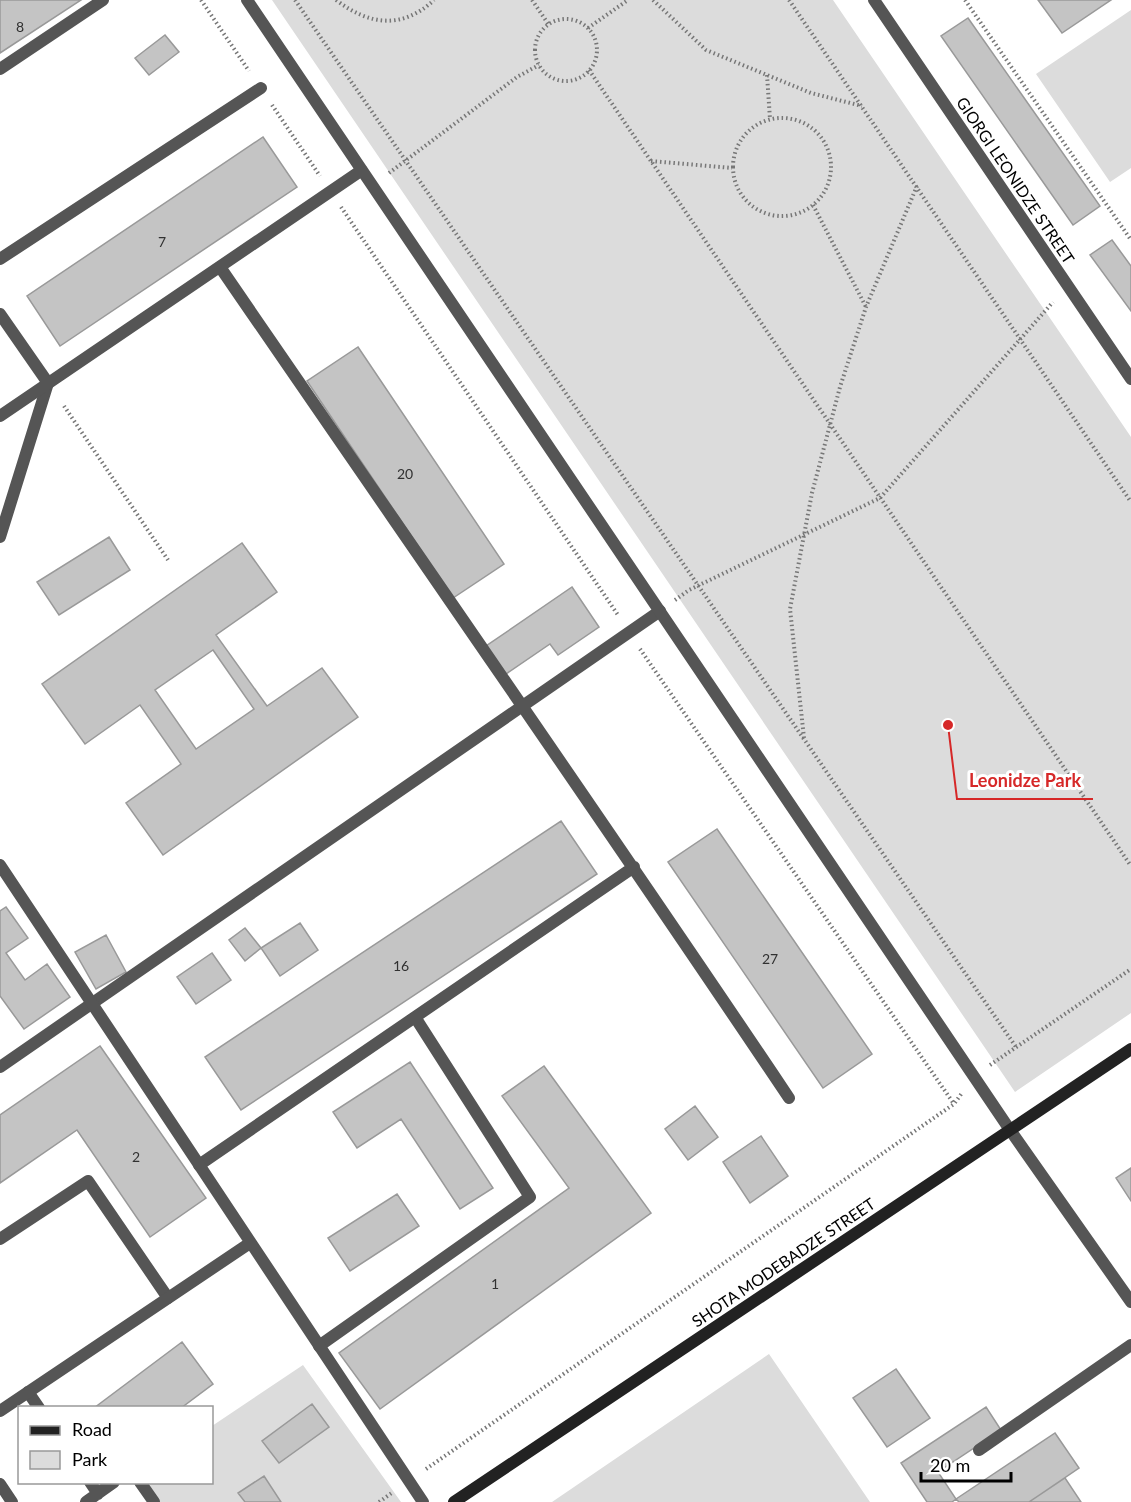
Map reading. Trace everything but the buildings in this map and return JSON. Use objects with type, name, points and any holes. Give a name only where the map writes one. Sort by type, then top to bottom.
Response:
[{"type":"main road","name":"SHOTA MODEBADZE STREET","points":[[454,1502],[1131,1049]]},
{"type":"street","points":[[0,69],[103,0]]},
{"type":"street","points":[[247,0],[1010,1130],[1131,1302]]},
{"type":"street","name":"GIORGI LEONIDZE STREET","points":[[874,0],[1131,379]]},
{"type":"street","points":[[0,259],[261,88]]},
{"type":"street","points":[[0,416],[362,170]]},
{"type":"street","points":[[220,267],[634,867],[789,1098]]},
{"type":"street","points":[[0,314],[48,383]]},
{"type":"street","points":[[0,537],[48,383]]},
{"type":"street","points":[[0,1068],[660,611]]},
{"type":"street","points":[[0,865],[423,1502]]},
{"type":"street","points":[[199,1165],[634,867]]},
{"type":"street","points":[[319,1346],[530,1197],[415,1017]]},
{"type":"street","points":[[0,1239],[88,1180],[168,1298]]},
{"type":"street","points":[[0,1411],[250,1243]]},
{"type":"street","points":[[979,1450],[1131,1345]]},
{"type":"street","points":[[28,1392],[38,1406]]},
{"type":"street","points":[[0,1484],[12,1502]]},
{"type":"street","points":[[91,1484],[98,1494]]},
{"type":"street","points":[[86,1502],[111,1484]]},
{"type":"street","points":[[141,1484],[154,1502]]},
{"type":"path","points":[[201,0],[954,1104]]},
{"type":"path","points":[[295,0],[1017,1047]]},
{"type":"path","points":[[336,0],[353,13],[373,20],[394,21],[414,15],[434,0]]},
{"type":"path","points":[[532,0],[549,25]]},
{"type":"path","points":[[588,28],[628,0]]},
{"type":"path","points":[[653,0],[706,50],[811,93],[862,106]]},
{"type":"path","points":[[789,0],[918,186],[1131,502]]},
{"type":"path","points":[[965,0],[1131,240]]},
{"type":"path","points":[[569,19],[588,28],[597,48],[596,58],[589,70],[579,78],[568,81],[555,79],[546,74],[539,65],[535,53],[536,42],[541,32],[558,20],[569,19]]},
{"type":"path","points":[[372,185],[517,78],[539,65]]},
{"type":"path","points":[[589,70],[1131,866]]},
{"type":"path","points":[[767,75],[770,119]]},
{"type":"path","points":[[787,118],[804,122],[827,146],[831,163],[830,180],[823,194],[813,205],[800,213],[785,216],[770,215],[755,209],[736,185],[732,168],[735,152],[742,137],[755,125],[770,119],[787,118]]},
{"type":"path","points":[[651,161],[732,168]]},
{"type":"path","points":[[804,739],[790,609],[812,493],[866,307],[918,186]]},
{"type":"path","points":[[813,205],[866,307]]},
{"type":"path","points":[[660,611],[689,590],[880,498],[1068,286]]},
{"type":"path","points":[[48,383],[168,560]]},
{"type":"path","points":[[379,1502],[954,1104],[974,1076],[1131,969]]},
{"type":"green space","points":[[272,0],[833,0],[1131,437],[1131,1013],[1015,1092]]},
{"type":"green space","points":[[1131,10],[1131,168],[1110,182],[1036,74]]},
{"type":"green space","points":[[769,1354],[870,1502],[552,1502]]},
{"type":"green space","points":[[303,1365],[401,1502],[157,1502],[145,1484],[213,1484],[213,1425]]},
{"type":"place","name":"Leonidze Park","points":[[948,725]]}]
